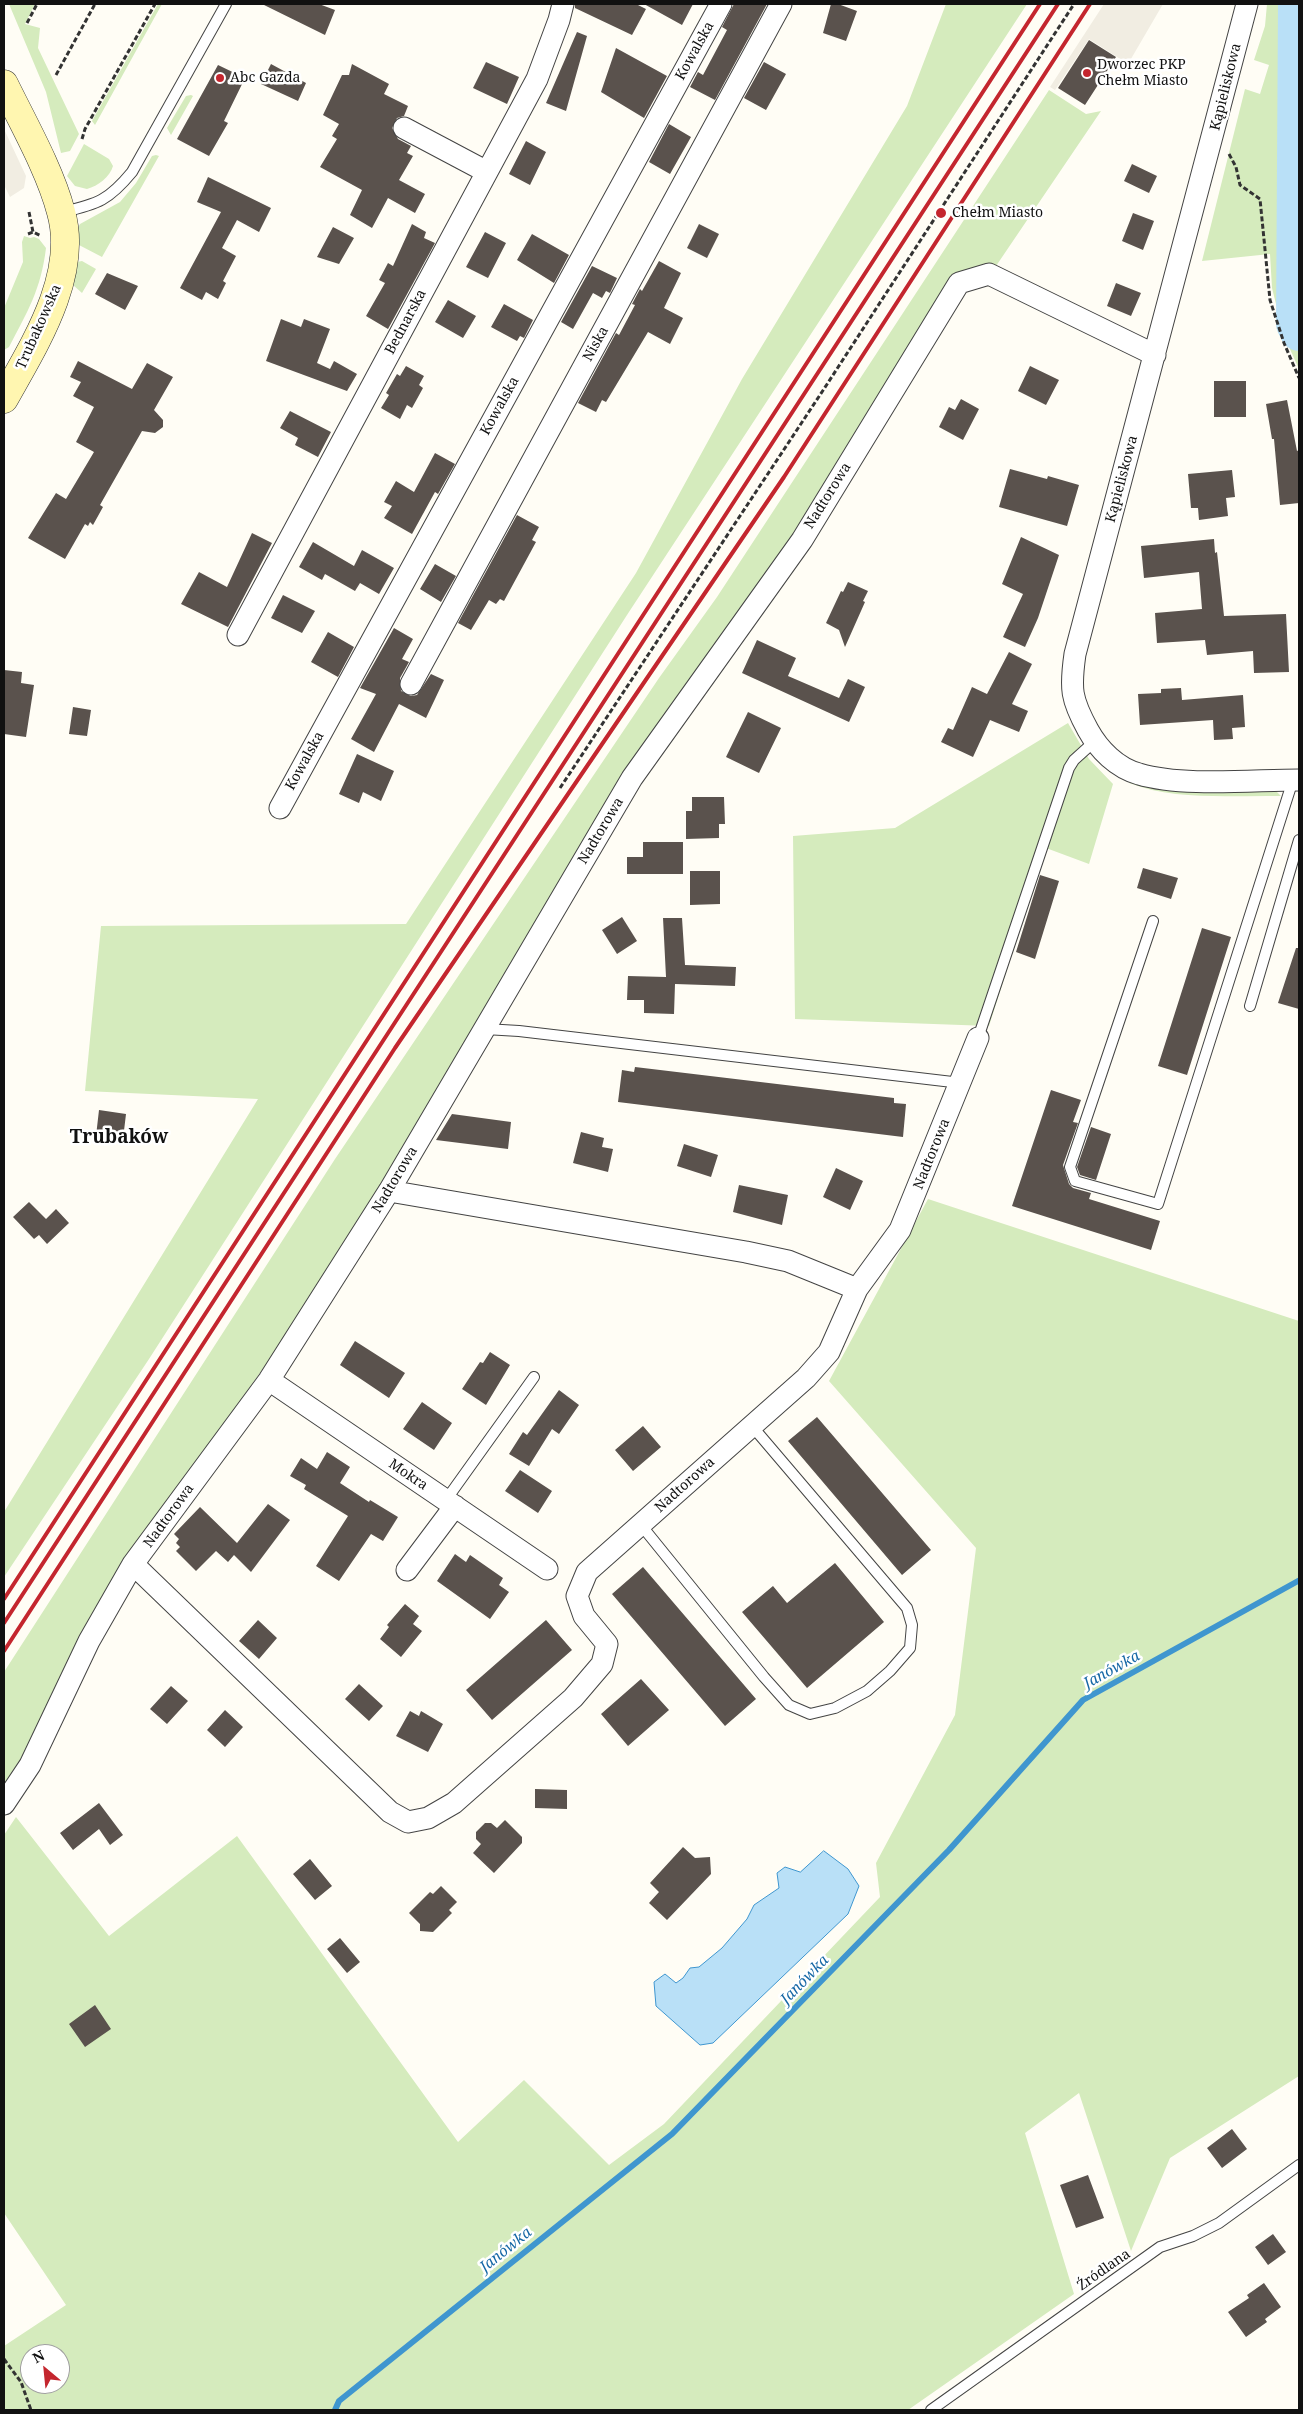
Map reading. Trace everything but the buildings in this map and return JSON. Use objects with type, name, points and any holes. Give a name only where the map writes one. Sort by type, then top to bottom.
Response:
[{"type":"street","name":"Bednarska","points":[[238,635],[537,79],[560,20],[563,4]]},
{"type":"street","name":"Kowalska","points":[[280,808],[721,4]]},
{"type":"street","name":"Niska","points":[[411,684],[781,4]]},
{"type":"street","name":"Kąpieliskowa","points":[[1247,4],[1075,654],[1070,686],[1079,713],[1095,741],[1116,763],[1139,774],[1177,780],[1296,780]]},
{"type":"street","name":"Trubakowska","points":[[4,84],[54,190],[62,213],[65,248],[56,296],[4,399]]},
{"type":"street","points":[[404,128],[487,172]]},
{"type":"street","name":"Nadtorowa","points":[[4,1804],[30,1765],[89,1641],[133,1564],[269,1380],[389,1190],[632,778],[802,540],[959,283],[989,274],[1155,355]]},
{"type":"street","name":"Nadtorowa","points":[[133,1564],[390,1812],[408,1822],[428,1818],[454,1803],[573,1698],[602,1664],[607,1644],[584,1616],[577,1596],[587,1572],[806,1378],[829,1352],[857,1289],[900,1230],[978,1038]]},
{"type":"street","points":[[389,1190],[746,1252],[788,1262],[857,1289]]},
{"type":"street","name":"Mokra","points":[[269,1380],[547,1568]]},
{"type":"street","points":[[407,1570],[451,1503]]},
{"type":"lane","points":[[62,213],[104,201],[120,187],[132,172],[226,4]]},
{"type":"lane","name":"Nadtorowa","points":[[978,1038],[1069,768],[1074,760],[1095,741]]},
{"type":"lane","points":[[1153,920],[1070,1166],[1075,1182],[1158,1204],[1296,780]]},
{"type":"lane","points":[[1250,1006],[1299,840]]},
{"type":"lane","points":[[484,1029],[519,1031],[961,1083]]},
{"type":"lane","points":[[451,1503],[534,1377]]},
{"type":"lane","points":[[641,1524],[764,1677],[789,1705],[810,1714],[835,1708],[867,1691],[890,1671],[910,1648],[912,1626],[907,1608],[752,1426]]},
{"type":"lane","name":"Źródlana","points":[[930,2410],[1160,2247],[1192,2236],[1220,2223],[1299,2165]]},
{"type":"path","points":[[27,23],[37,4]]},
{"type":"path","points":[[56,75],[95,4]]},
{"type":"path","points":[[82,139],[85,129],[155,4]]},
{"type":"path","points":[[560,788],[820,395],[1074,4]]},
{"type":"path","points":[[1225,147],[1236,167],[1240,185],[1260,199],[1270,300],[1284,344],[1299,378]]},
{"type":"path","points":[[29,212],[33,232]]},
{"type":"path","points":[[4,2359],[21,2382],[31,2410]]},
{"type":"green space","points":[[9,4],[35,4],[25,24],[40,28],[38,48],[79,134],[70,151],[61,153],[46,92]]},
{"type":"green space","points":[[158,4],[162,4],[95,125],[92,121]]},
{"type":"green space","points":[[946,4],[1027,4],[627,615],[149,1359],[4,1577],[4,1512],[258,1099],[85,1091],[101,926],[406,924],[636,573],[742,379],[907,106]]},
{"type":"green space","points":[[1267,4],[1299,4],[1299,369],[1284,336],[1272,288],[1270,254],[1202,261],[1245,89],[1260,94],[1269,65],[1254,60],[1265,26]]},
{"type":"green space","points":[[1049,90],[1086,114],[1101,111],[994,269],[959,283],[798,538],[628,776],[448,1069],[383,1181],[279,1346],[170,1500],[4,1792],[4,1672],[335,1159],[659,678],[717,597]]},
{"type":"green space","points":[[186,96],[193,96],[171,135],[167,128]]},
{"type":"green space","points":[[84,144],[109,159],[113,166],[103,180],[87,189],[75,186],[67,176]]},
{"type":"green space","points":[[152,156],[159,156],[102,257],[79,245],[76,234],[80,224],[120,202],[136,183]]},
{"type":"green space","points":[[24,236],[39,239],[46,248],[44,263],[28,311],[9,347],[4,350],[4,308],[23,262],[22,242]]},
{"type":"green space","points":[[82,261],[96,269],[82,293],[73,285],[77,262]]},
{"type":"green space","points":[[1068,723],[1089,759],[1113,784],[1089,864],[1046,848],[989,1026],[795,1019],[793,836],[895,828]]},
{"type":"green space","points":[[1133,781],[1274,789],[1281,796],[1185,795],[1147,789],[1129,783]]},
{"type":"green space","points":[[928,1199],[1299,1321],[1299,2076],[1170,2158],[1131,2251],[1079,2093],[1025,2133],[1074,2294],[908,2410],[4,2410],[4,2346],[66,2305],[4,2213],[4,1835],[16,1817],[109,1936],[237,1836],[458,2142],[524,2080],[609,2165],[664,2124],[880,1897],[876,1863],[955,1715],[976,1548],[829,1381]]},
{"type":"shaded area","points":[[1104,4],[1163,4],[1128,64],[1089,39],[1055,90],[1050,87]]},
{"type":"shaded area","points":[[4,129],[26,176],[24,188],[10,197],[4,185]]},
{"type":"water","points":[[824,1851],[848,1869],[859,1886],[848,1914],[713,2043],[700,2045],[656,2006],[654,1982],[665,1974],[676,1983],[683,1978],[690,1968],[699,1967],[722,1948],[747,1919],[754,1905],[779,1888],[777,1873],[785,1867],[800,1872]]},
{"type":"waterway","points":[[1297,4],[1295,324],[1299,332]]},
{"type":"waterway","name":"Janówka","points":[[335,2410],[339,2401],[672,2134],[949,1850],[1083,1700],[1298,1581]]},
{"type":"railway","points":[[4,1599],[1040,4]]},
{"type":"railway","points":[[4,1623],[1058,4]]},
{"type":"railway","points":[[4,1651],[395,1048],[784,477],[1090,4]]},
{"type":"place","name":"Dworzec PKP Chełm Miasto","points":[[1087,73]]},
{"type":"place","name":"Abc Gazda","points":[[220,78]]},
{"type":"place","name":"Chełm Miasto","points":[[941,213]]},
{"type":"district","name":"Trubaków","points":[[119,1138]]}]
